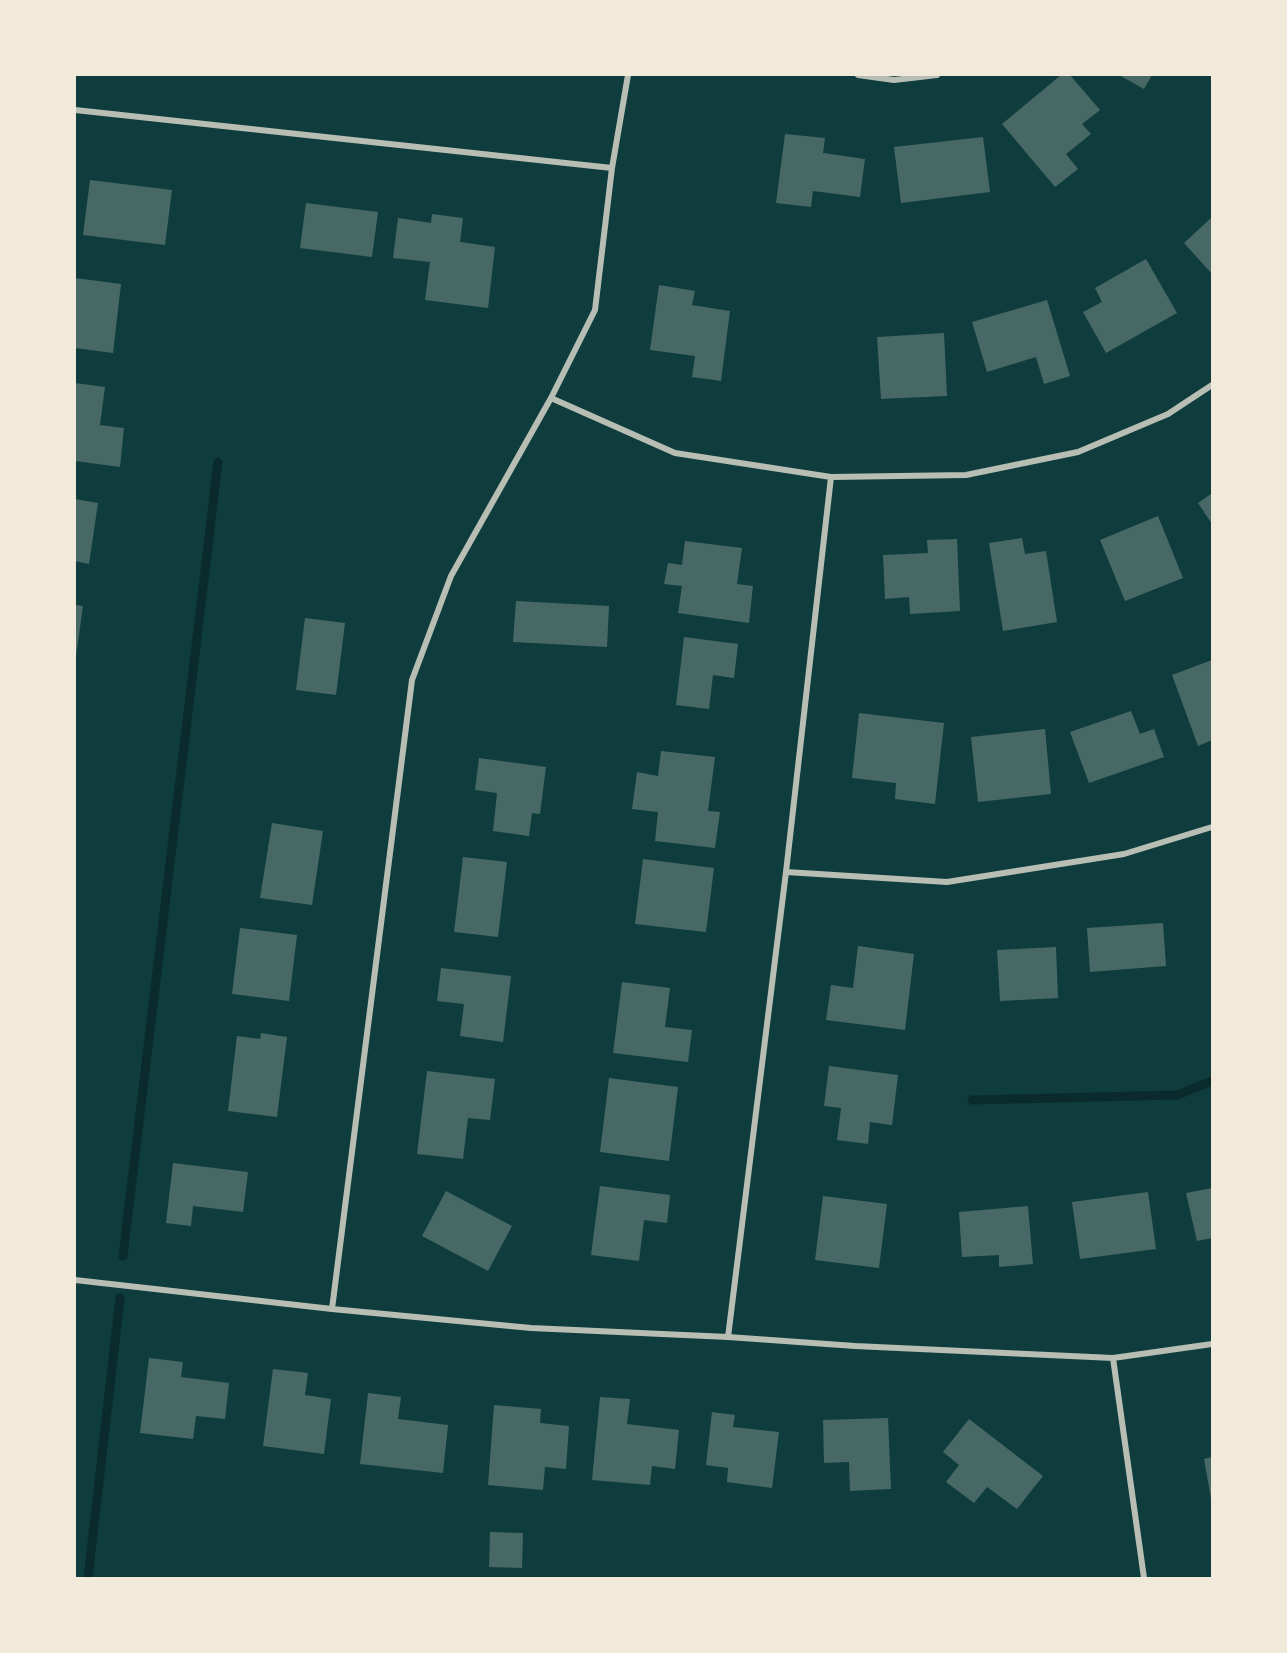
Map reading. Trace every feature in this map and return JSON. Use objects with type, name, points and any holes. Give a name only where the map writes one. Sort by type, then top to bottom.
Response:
[{"type":"street","points":[[332,1309],[412,680],[451,576],[550,398],[595,310],[612,168],[627,75]]},
{"type":"street","points":[[858,75],[894,80],[937,75]]},
{"type":"street","points":[[75,110],[612,168]]},
{"type":"street","points":[[550,398],[675,453],[831,477],[966,475],[1078,452],[1168,414],[1212,385]]},
{"type":"street","points":[[728,1337],[786,872],[831,477]]},
{"type":"street","points":[[786,872],[947,882],[1124,854],[1212,827]]},
{"type":"street","points":[[75,1280],[332,1309],[531,1328],[1113,1358],[1212,1344]]},
{"type":"street","points":[[1113,1358],[1144,1578]]},
{"type":"building","points":[[1061,75],[1070,75],[1100,110],[1082,124],[1091,134],[1066,154],[1078,169],[1055,187],[1002,124]]},
{"type":"building","points":[[1119,75],[1152,75],[1144,89]]},
{"type":"building","points":[[785,134],[825,138],[823,153],[865,159],[860,197],[813,191],[811,207],[776,203]]},
{"type":"building","points":[[983,137],[990,192],[901,203],[894,147]]},
{"type":"building","points":[[90,180],[172,190],[165,245],[83,235]]},
{"type":"building","points":[[306,203],[378,212],[372,257],[300,248]]},
{"type":"building","points":[[432,214],[463,218],[460,242],[495,247],[488,308],[425,300],[430,262],[393,258],[398,218],[431,223]]},
{"type":"building","points":[[1212,217],[1212,274],[1184,243]]},
{"type":"building","points":[[1146,259],[1177,313],[1106,353],[1083,312],[1102,302],[1095,288]]},
{"type":"building","points":[[75,278],[121,284],[113,353],[75,348]]},
{"type":"building","points":[[659,285],[695,291],[692,305],[730,311],[721,381],[692,377],[695,356],[650,350]]},
{"type":"building","points":[[1047,300],[1070,376],[1044,384],[1036,357],[987,372],[972,322]]},
{"type":"building","points":[[944,333],[947,396],[881,399],[877,337]]},
{"type":"building","points":[[75,383],[105,387],[100,425],[124,428],[120,467],[75,461]]},
{"type":"building","points":[[1212,493],[1212,524],[1198,503]]},
{"type":"building","points":[[75,499],[98,503],[89,564],[75,561]]},
{"type":"building","points":[[1158,516],[1183,578],[1125,601],[1100,540]]},
{"type":"building","points":[[1022,538],[1025,554],[1046,551],[1057,622],[1003,631],[989,543]]},
{"type":"building","points":[[957,539],[960,611],[910,614],[909,597],[885,599],[883,555],[928,553],[927,540]]},
{"type":"building","points":[[685,541],[742,548],[737,584],[753,586],[749,623],[678,613],[682,586],[664,584],[668,563],[682,565]]},
{"type":"building","points":[[516,601],[609,606],[607,647],[513,642]]},
{"type":"building","points":[[75,605],[83,606],[76,656],[75,656]]},
{"type":"building","points":[[305,618],[345,623],[336,695],[296,690]]},
{"type":"building","points":[[684,637],[738,644],[734,678],[713,675],[709,709],[676,705]]},
{"type":"building","points":[[1212,660],[1212,740],[1198,746],[1172,675]]},
{"type":"building","points":[[1131,711],[1140,734],[1154,729],[1164,757],[1089,783],[1070,732]]},
{"type":"building","points":[[859,713],[944,723],[935,804],[895,799],[896,783],[852,778]]},
{"type":"building","points":[[1045,729],[1051,794],[978,802],[971,737]]},
{"type":"building","points":[[661,751],[715,757],[708,811],[720,812],[715,848],[655,841],[658,812],[632,809],[637,772],[658,776]]},
{"type":"building","points":[[479,758],[546,767],[540,814],[532,813],[529,836],[493,831],[497,793],[475,790]]},
{"type":"building","points":[[272,823],[323,831],[312,905],[260,898]]},
{"type":"building","points":[[463,857],[507,862],[498,937],[454,932]]},
{"type":"building","points":[[643,859],[714,868],[706,932],[635,924]]},
{"type":"building","points":[[1163,923],[1166,966],[1090,972],[1087,928]]},
{"type":"building","points":[[240,928],[297,935],[289,1001],[232,994]]},
{"type":"building","points":[[858,946],[914,954],[905,1030],[826,1020],[831,985],[853,988]]},
{"type":"building","points":[[1056,947],[1058,998],[1000,1001],[997,950]]},
{"type":"building","points":[[441,968],[511,976],[503,1042],[460,1036],[464,1004],[437,1001]]},
{"type":"building","points":[[622,982],[670,988],[665,1027],[692,1030],[688,1062],[613,1053]]},
{"type":"building","points":[[261,1033],[287,1037],[277,1117],[228,1111],[237,1036],[260,1039]]},
{"type":"building","points":[[829,1066],[898,1075],[892,1125],[870,1122],[868,1144],[837,1140],[841,1108],[824,1106]]},
{"type":"building","points":[[427,1071],[495,1079],[490,1120],[468,1118],[463,1159],[417,1154]]},
{"type":"building","points":[[609,1078],[678,1087],[669,1161],[600,1152]]},
{"type":"building","points":[[173,1163],[248,1172],[243,1212],[193,1206],[191,1226],[166,1223]]},
{"type":"building","points":[[600,1186],[670,1195],[667,1223],[644,1220],[639,1261],[591,1255]]},
{"type":"building","points":[[1212,1188],[1212,1238],[1197,1241],[1186,1193]]},
{"type":"building","points":[[446,1191],[512,1226],[488,1271],[422,1236]]},
{"type":"building","points":[[1148,1192],[1156,1249],[1080,1259],[1072,1202]]},
{"type":"building","points":[[823,1196],[887,1204],[879,1268],[815,1260]]},
{"type":"building","points":[[1028,1206],[1033,1264],[999,1267],[999,1255],[962,1257],[959,1212]]},
{"type":"building","points":[[149,1358],[183,1362],[181,1377],[229,1383],[225,1419],[196,1416],[193,1439],[140,1433]]},
{"type":"building","points":[[273,1369],[308,1373],[305,1395],[331,1399],[324,1454],[263,1446]]},
{"type":"building","points":[[368,1393],[401,1397],[398,1419],[448,1425],[443,1473],[360,1464]]},
{"type":"building","points":[[600,1397],[630,1399],[627,1424],[679,1430],[675,1469],[652,1466],[650,1485],[592,1480]]},
{"type":"building","points":[[494,1405],[541,1409],[540,1423],[569,1426],[566,1469],[545,1467],[543,1490],[488,1485]]},
{"type":"building","points":[[712,1412],[735,1415],[733,1427],[779,1432],[772,1488],[727,1482],[728,1468],[706,1465]]},
{"type":"building","points":[[888,1418],[891,1489],[850,1491],[849,1462],[824,1463],[823,1420]]},
{"type":"building","points":[[969,1419],[1043,1476],[1017,1509],[987,1487],[974,1503],[946,1482],[959,1465],[943,1452]]},
{"type":"building","points":[[1212,1457],[1212,1499],[1211,1499],[1204,1459]]},
{"type":"building","points":[[490,1532],[523,1533],[522,1568],[489,1567]]},
{"type":"waterway","points":[[123,1256],[218,462]]},
{"type":"waterway","points":[[972,1100],[1177,1095],[1212,1081]]},
{"type":"waterway","points":[[88,1578],[120,1298]]}]
